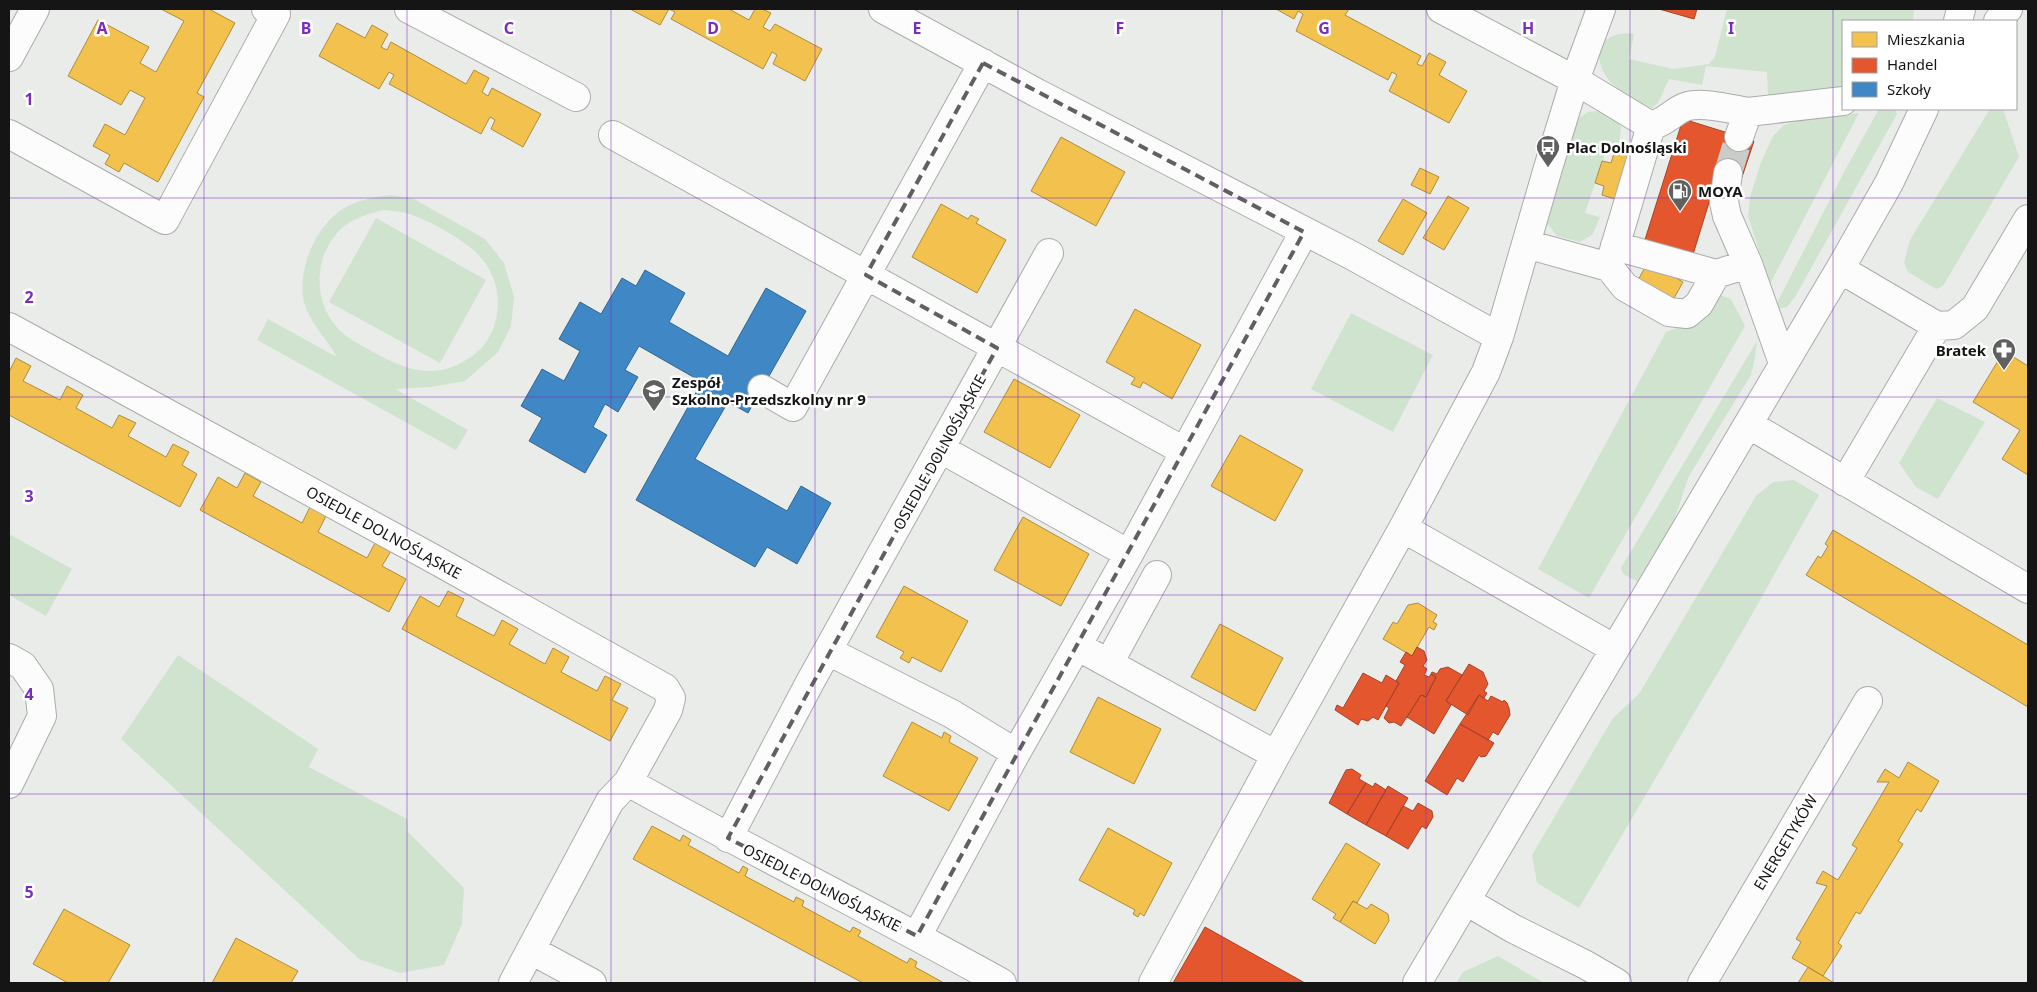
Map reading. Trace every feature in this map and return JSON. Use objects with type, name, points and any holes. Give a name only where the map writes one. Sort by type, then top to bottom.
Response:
[{"type":"street","points":[[9,57],[36,9]]},
{"type":"street","points":[[9,134],[165,220],[276,14],[266,9]]},
{"type":"street","points":[[409,9],[576,97]]},
{"type":"street","points":[[883,9],[983,64],[1351,255],[1499,337]]},
{"type":"street","points":[[1441,9],[1575,80],[1652,126],[1664,122],[1678,110],[1687,106],[1703,105],[1744,124],[1842,101]]},
{"type":"street","points":[[1153,983],[1276,755],[1403,528],[1486,372],[1499,337],[1575,80],[1601,9]]},
{"type":"street","points":[[1999,20],[2008,9]]},
{"type":"street","points":[[762,389],[793,407],[983,64]]},
{"type":"street","points":[[1417,983],[1840,269],[1889,183],[1924,110]]},
{"type":"street","points":[[1889,183],[1941,110]]},
{"type":"street","points":[[1652,126],[1612,256],[1625,287],[1669,312],[1688,314],[1699,304],[1716,274]]},
{"type":"street","points":[[612,135],[1184,451]]},
{"type":"street","points":[[1728,173],[1724,202],[1727,216],[1748,264],[1783,363]]},
{"type":"street","points":[[1840,269],[1937,326],[1954,325],[1975,308],[2028,219]]},
{"type":"street","name":"OSIEDLE DOLNOŚLĄSKIE","points":[[917,936],[1016,753],[1129,554],[1304,232]]},
{"type":"street","points":[[1526,244],[1612,256],[1716,274],[1748,264]]},
{"type":"street","name":"OSIEDLE DOLNOŚLĄSKIE","points":[[728,838],[828,651],[1049,253]]},
{"type":"street","points":[[1845,482],[1937,326]]},
{"type":"street","name":"OSIEDLE DOLNOŚLĄSKIE","points":[[9,327],[432,558],[665,688],[671,698],[668,710],[628,782],[610,801],[513,983]]},
{"type":"street","points":[[1748,424],[2028,589]]},
{"type":"street","points":[[941,449],[1129,554]]},
{"type":"street","points":[[1403,528],[1615,649]]},
{"type":"street","points":[[1110,664],[1158,575]]},
{"type":"street","points":[[1078,646],[1276,755]]},
{"type":"street","points":[[828,651],[952,714],[1016,753]]},
{"type":"street","points":[[9,658],[23,666],[40,689],[42,716],[9,784]]},
{"type":"street","name":"ENERGETYKÓW","points":[[1702,983],[1868,701]]},
{"type":"street","name":"OSIEDLE DOLNOŚLĄSKIE","points":[[628,782],[728,838],[917,936],[1002,983]]},
{"type":"street","points":[[1466,900],[1512,928],[1586,965],[1617,983]]},
{"type":"street","points":[[531,950],[592,983]]},
{"type":"highlighted area","points":[[983,63],[1304,232],[917,936],[728,838],[997,348],[866,275]]},
{"type":"green space","points":[[1727,9],[1914,9],[1913,20],[1842,20],[1842,89],[1768,97],[1767,72],[1706,66],[1702,85],[1669,79],[1658,103],[1652,108],[1638,103],[1612,83],[1603,71],[1599,54],[1601,47],[1610,38],[1617,35],[1634,34],[1629,59],[1673,69],[1709,64],[1715,57]]},
{"type":"green space","points":[[1878,110],[1895,110],[1897,114],[1795,297],[1787,307],[1778,309],[1776,305],[1844,172]]},
{"type":"green space","points":[[1989,110],[2003,110],[2019,157],[1943,286],[1936,289],[1908,272],[1904,263],[1910,240]]},
{"type":"green space","points":[[1599,111],[1615,118],[1621,126],[1619,146],[1608,145],[1585,213],[1600,217],[1593,234],[1580,242],[1557,236],[1545,221],[1576,120],[1588,112]]},
{"type":"green space","points":[[1859,113],[1770,284],[1748,216],[1750,197],[1761,162],[1773,136],[1784,125],[1809,118]]},
{"type":"green space","points":[[391,195],[414,199],[485,239],[504,263],[514,297],[511,326],[498,352],[465,381],[431,387],[395,389],[468,430],[456,450],[257,340],[268,319],[337,357],[308,313],[305,305],[302,285],[306,261],[316,238],[341,210],[365,200]],"holes":[[[383,210],[403,212],[437,226],[468,246],[483,260],[491,272],[497,293],[498,307],[493,330],[484,345],[463,362],[438,371],[426,371],[401,365],[388,360],[345,335],[334,324],[326,311],[321,297],[321,267],[325,253],[332,240],[342,228],[356,219]]]},
{"type":"green space","points":[[376,218],[486,280],[440,363],[329,302]]},
{"type":"green space","points":[[1720,295],[1731,299],[1745,326],[1589,598],[1538,569],[1666,332],[1702,318]]},
{"type":"green space","points":[[1351,313],[1433,355],[1393,432],[1311,389]]},
{"type":"green space","points":[[1757,341],[1751,375],[1689,476],[1672,526],[1638,582],[1623,574],[1621,568]]},
{"type":"green space","points":[[1937,398],[1985,422],[1938,499],[1916,487],[1899,463]]},
{"type":"green space","points":[[1794,480],[1819,495],[1746,625],[1579,908],[1537,883],[1532,855],[1613,718],[1639,694],[1756,496],[1773,482]]},
{"type":"green space","points":[[9,534],[72,569],[46,616],[9,595]]},
{"type":"green space","points":[[178,655],[318,749],[309,767],[407,819],[408,832],[464,888],[462,924],[444,965],[400,973],[359,959],[121,739]]},
{"type":"green space","points":[[1498,956],[1544,983],[1456,983],[1463,972]]},
{"type":"building: Mieszkania","points":[[161,9],[209,9],[235,23],[197,93],[204,97],[158,182],[124,163],[119,172],[105,164],[110,155],[93,146],[105,124],[125,135],[145,98],[130,90],[121,105],[68,76],[98,20],[149,47],[140,63],[156,72],[184,21]]},
{"type":"building: Mieszkania","points":[[630,9],[669,9],[660,25]]},
{"type":"building: Mieszkania","points":[[669,9],[729,9],[749,20],[755,9],[762,9],[771,13],[763,27],[770,31],[775,24],[822,49],[805,81],[773,64],[777,55],[772,52],[763,69],[671,19],[675,12]]},
{"type":"building: Mieszkania","points":[[1276,9],[1349,9],[1345,15],[1421,56],[1417,64],[1422,66],[1429,53],[1446,62],[1439,75],[1467,91],[1449,123],[1389,91],[1397,75],[1392,72],[1388,80],[1296,31],[1303,14],[1298,11],[1294,19]]},
{"type":"building: Mieszkania","points":[[337,23],[365,38],[372,25],[388,34],[381,47],[387,50],[391,42],[466,84],[474,70],[489,78],[482,92],[488,96],[492,88],[541,114],[523,147],[491,129],[495,120],[490,117],[481,134],[389,84],[394,75],[389,72],[379,89],[319,56]]},
{"type":"building: Mieszkania","points":[[1061,137],[1125,172],[1096,226],[1031,191]]},
{"type":"building: Mieszkania","points":[[1615,150],[1634,156],[1621,201],[1602,195],[1604,186],[1595,183],[1602,161],[1611,163]]},
{"type":"building: Mieszkania","points":[[1420,168],[1439,177],[1430,194],[1411,185]]},
{"type":"building: Mieszkania","points":[[1448,196],[1469,208],[1444,250],[1423,238]]},
{"type":"building: Mieszkania","points":[[1403,199],[1427,213],[1403,255],[1378,241]]},
{"type":"building: Mieszkania","points":[[941,204],[968,219],[971,215],[979,219],[976,223],[1006,240],[977,293],[912,257]]},
{"type":"building: Mieszkania","points":[[1648,262],[1683,282],[1673,300],[1638,280]]},
{"type":"building: Mieszkania","points":[[1135,309],[1201,345],[1172,399],[1143,382],[1140,388],[1131,384],[1135,378],[1106,362]]},
{"type":"building: Mieszkania","points":[[2004,351],[2028,366],[2028,475],[2002,459],[2020,430],[1973,402]]},
{"type":"building: Mieszkania","points":[[16,358],[31,366],[23,381],[60,400],[67,386],[83,395],[76,408],[112,428],[119,415],[136,423],[128,436],[166,457],[173,444],[189,452],[182,465],[197,474],[180,507],[9,415],[9,372]]},
{"type":"building: Mieszkania","points":[[1014,379],[1080,415],[1050,468],[984,432]]},
{"type":"building: Mieszkania","points":[[1240,435],[1303,470],[1275,521],[1211,486]]},
{"type":"building: Mieszkania","points":[[245,473],[261,482],[253,496],[302,523],[310,507],[326,516],[318,532],[367,558],[375,543],[391,551],[382,566],[406,579],[389,612],[200,510],[218,477],[237,488]]},
{"type":"building: Mieszkania","points":[[1023,517],[1089,554],[1061,606],[994,570]]},
{"type":"building: Mieszkania","points":[[1833,530],[2028,645],[2028,707],[1806,575],[1818,556],[1821,558],[1828,546],[1825,544]]},
{"type":"building: Mieszkania","points":[[904,586],[968,621],[941,672],[912,657],[909,663],[900,658],[904,652],[876,637]]},
{"type":"building: Mieszkania","points":[[448,591],[464,599],[456,616],[494,636],[502,620],[518,629],[509,644],[545,664],[553,648],[569,657],[561,672],[597,691],[605,676],[621,684],[612,700],[628,708],[610,741],[402,629],[420,596],[439,607]]},
{"type":"building: Mieszkania","points":[[1418,603],[1437,615],[1433,622],[1437,624],[1434,630],[1429,627],[1412,656],[1383,639],[1393,622],[1397,624],[1408,605]]},
{"type":"building: Mieszkania","points":[[1220,624],[1283,658],[1255,711],[1191,677]]},
{"type":"building: Mieszkania","points":[[1098,697],[1161,729],[1134,784],[1070,752]]},
{"type":"building: Mieszkania","points":[[912,722],[942,738],[944,732],[951,736],[949,742],[978,758],[949,811],[883,776]]},
{"type":"building: Mieszkania","points":[[1908,762],[1939,781],[1921,812],[1917,809],[1898,841],[1903,844],[1860,914],[1856,912],[1838,943],[1842,946],[1823,976],[1792,958],[1801,942],[1796,939],[1827,886],[1816,883],[1823,871],[1838,880],[1857,848],[1852,845],[1889,782],[1877,782],[1885,769],[1899,778]]},
{"type":"building: Mieszkania","points":[[652,826],[680,841],[683,835],[691,840],[688,845],[739,873],[743,866],[748,869],[745,876],[794,902],[796,897],[804,901],[802,906],[850,932],[853,927],[861,931],[858,936],[907,963],[910,958],[917,962],[915,967],[944,983],[863,983],[633,859]]},
{"type":"building: Mieszkania","points":[[1108,828],[1172,863],[1144,916],[1140,913],[1138,917],[1133,914],[1135,910],[1079,880]]},
{"type":"building: Mieszkania","points":[[1346,843],[1380,864],[1357,903],[1353,901],[1340,922],[1333,918],[1336,914],[1312,899]]},
{"type":"building: Mieszkania","points":[[1353,901],[1367,909],[1371,904],[1388,914],[1389,921],[1375,944],[1340,922]]},
{"type":"building: Mieszkania","points":[[64,909],[130,945],[108,983],[68,983],[33,964]]},
{"type":"building: Mieszkania","points":[[236,938],[298,971],[291,983],[212,983]]},
{"type":"building: Mieszkania","points":[[1808,967],[1823,976],[1834,983],[1798,983]]},
{"type":"building: Handel","points":[[1659,9],[1697,9],[1694,19]]},
{"type":"building: Handel","name":"MOYA","points":[[1683,119],[1754,141],[1742,177],[1719,170],[1691,261],[1643,246]]},
{"type":"building: Handel","points":[[1417,647],[1424,651],[1427,660],[1423,666],[1427,669],[1424,675],[1429,677],[1431,674],[1436,677],[1426,697],[1421,695],[1401,726],[1394,722],[1389,723],[1384,718],[1389,708],[1386,706],[1399,683],[1396,681],[1405,665],[1400,662],[1406,652],[1412,656]]},
{"type":"building: Handel","points":[[1469,664],[1483,672],[1488,684],[1484,691],[1487,693],[1484,698],[1479,695],[1468,715],[1446,701]]},
{"type":"building: Handel","points":[[1448,667],[1462,675],[1446,701],[1451,705],[1434,734],[1407,717],[1421,695],[1426,697],[1436,677],[1431,674],[1432,672],[1437,674],[1440,669]]},
{"type":"building: Handel","points":[[1363,673],[1382,683],[1386,675],[1399,683],[1378,720],[1373,717],[1368,721],[1361,719],[1358,725],[1335,710],[1337,705],[1343,708]]},
{"type":"building: Handel","points":[[1479,695],[1488,701],[1491,696],[1503,702],[1504,700],[1509,708],[1510,715],[1498,735],[1493,732],[1488,740],[1460,724]]},
{"type":"building: Handel","points":[[1460,724],[1494,743],[1486,756],[1481,757],[1479,755],[1463,782],[1457,778],[1447,795],[1425,781]]},
{"type":"building: Handel","points":[[1352,769],[1361,775],[1359,779],[1366,783],[1347,814],[1329,803],[1346,770]]},
{"type":"building: Handel","points":[[1366,783],[1373,787],[1375,783],[1386,790],[1366,825],[1347,814]]},
{"type":"building: Handel","points":[[1388,786],[1408,798],[1386,836],[1366,825]]},
{"type":"building: Handel","points":[[1418,803],[1432,811],[1433,817],[1426,829],[1422,826],[1408,849],[1386,836],[1403,806],[1413,811]]},
{"type":"building: Handel","points":[[1205,927],[1305,983],[1173,983]]},
{"type":"building: Szkoły","points":[[645,270],[685,293],[669,322],[728,356],[766,288],[806,311],[748,413],[728,402],[695,459],[787,511],[801,486],[831,503],[797,564],[767,547],[755,567],[636,500],[702,382],[639,346],[625,370],[638,377],[618,412],[605,404],[593,427],[607,435],[585,473],[529,441],[542,418],[521,406],[542,369],[564,381],[580,351],[559,339],[580,302],[601,314],[622,278],[636,286]]},
{"type":"tunnel","points":[[1728,173],[1739,137]]},
{"type":"place","name":"Plac Dolnośląski","points":[[1548,168]]},
{"type":"place","name":"MOYA","points":[[1680,212]]},
{"type":"place","name":"Bratek","points":[[2004,371]]},
{"type":"place","name":"Zespół Szkolno-Przedszkolny nr 9","points":[[654,412]]}]
